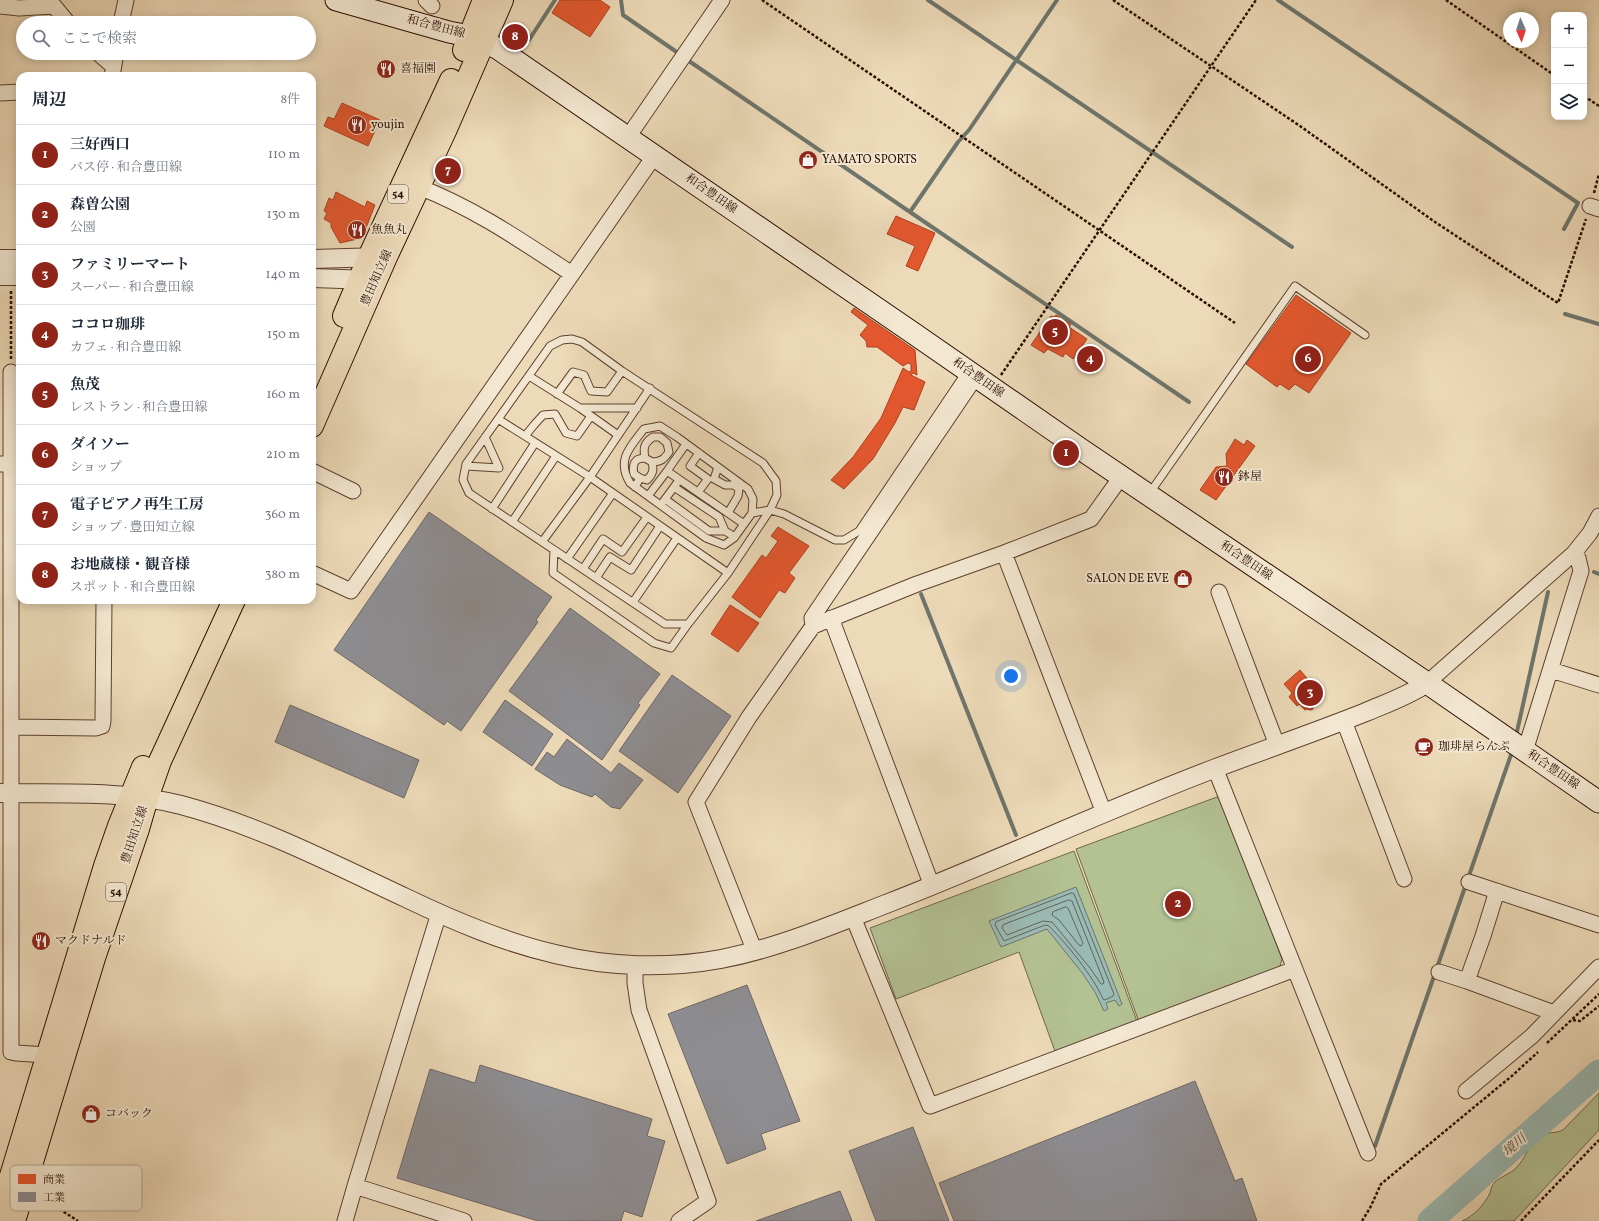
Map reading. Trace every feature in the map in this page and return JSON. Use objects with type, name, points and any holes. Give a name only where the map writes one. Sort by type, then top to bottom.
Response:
[{"type":"main road","name":"和合豊田線","points":[[336,0],[382,6],[449,32],[476,39],[497,48],[1599,802]]},
{"type":"main road","name":"豊田知立線","points":[[377,257],[419,187],[445,132],[476,39],[484,0]]},
{"type":"main road","name":"豊田知立線","points":[[316,416],[377,257],[449,85],[476,39],[502,0]]},
{"type":"main road","name":"豊田知立線","points":[[316,380],[368,280]]},
{"type":"main road","name":"豊田知立線","points":[[19,1165],[94,958],[138,829],[139,797],[148,754],[215,604]]},
{"type":"main road","name":"豊田知立線","points":[[17,1165],[47,1055],[105,866],[139,797],[160,761],[232,604]]},
{"type":"main road","name":"54","points":[[0,1212],[10,1190]]},
{"type":"main road","name":"54","points":[[13,1211],[14,1221]]},
{"type":"street","points":[[123,16],[126,0]]},
{"type":"street","points":[[628,137],[722,0]]},
{"type":"street","points":[[0,6],[19,8],[58,3],[64,16]]},
{"type":"street","points":[[0,93],[16,92]]},
{"type":"street","points":[[316,575],[351,591],[655,155]]},
{"type":"street","points":[[419,187],[443,196],[482,218],[528,245],[572,274]]},
{"type":"street","points":[[316,259],[377,257]]},
{"type":"street","points":[[0,259],[16,259]]},
{"type":"street","points":[[316,278],[368,280]]},
{"type":"street","points":[[11,372],[6,464],[11,727],[6,793],[6,952],[11,1052],[47,1055]]},
{"type":"street","points":[[813,626],[812,618],[971,373]]},
{"type":"street","points":[[316,473],[353,491]]},
{"type":"street","points":[[755,952],[696,802],[749,717],[813,626],[917,584],[1004,553],[1090,518],[1121,476]]},
{"type":"street","points":[[6,793],[139,797],[181,805],[231,821],[296,847],[491,936],[556,954],[592,961],[635,965],[675,964],[717,960],[755,952],[781,944],[853,917],[992,862],[1104,813],[1215,768],[1344,721],[1414,692],[1427,683],[1574,553],[1590,533],[1599,516]]},
{"type":"street","points":[[1004,553],[1104,813]]},
{"type":"street","points":[[1525,751],[1581,571],[1578,558],[1574,553]]},
{"type":"street","points":[[1219,592],[1277,745]]},
{"type":"street","points":[[11,727],[96,728],[102,726],[104,604]]},
{"type":"street","points":[[830,618],[932,886]]},
{"type":"street","points":[[1551,670],[1599,685]]},
{"type":"street","points":[[1344,721],[1404,879]]},
{"type":"street","points":[[1215,768],[1368,1153]]},
{"type":"street","points":[[1469,882],[1599,926]]},
{"type":"street","points":[[1467,981],[1483,936],[1496,891]]},
{"type":"street","points":[[345,1221],[438,913]]},
{"type":"street","points":[[853,917],[930,1106],[1295,969]]},
{"type":"street","points":[[635,965],[635,982],[639,1010],[708,1201],[679,1221]]},
{"type":"street","points":[[1466,1091],[1532,1036],[1599,968]]},
{"type":"street","points":[[1439,972],[1554,1013]]},
{"type":"street","points":[[355,1186],[464,1221]]},
{"type":"lane","points":[[1149,495],[1295,286],[1365,335]]},
{"type":"lane","points":[[554,550],[553,573],[654,643],[671,648],[728,573],[770,510],[777,495],[776,481],[763,463],[622,371],[582,342],[572,339],[562,340],[550,346],[466,466],[463,480],[469,493],[665,624],[688,624]]},
{"type":"lane","points":[[557,394],[573,372],[584,375],[590,391],[607,392],[622,371]]},
{"type":"lane","points":[[752,513],[770,510],[784,514],[835,540],[844,540],[859,531],[971,373]]},
{"type":"lane","points":[[528,376],[580,408],[618,435]]},
{"type":"lane","points":[[542,542],[590,477],[650,388]]},
{"type":"lane","points":[[580,408],[637,408]]},
{"type":"lane","points":[[525,436],[543,415],[555,414],[566,433],[578,436],[591,416]]},
{"type":"lane","points":[[498,419],[590,477],[728,573]]},
{"type":"lane","points":[[663,502],[706,538],[724,545],[735,537],[752,513],[753,499],[748,489],[660,426],[644,429],[624,459],[624,473],[630,483],[648,496],[663,502],[709,531],[725,531],[735,537]]},
{"type":"lane","points":[[638,437],[646,442]]},
{"type":"lane","points":[[646,442],[643,449],[648,460],[654,468],[652,474],[647,480],[634,474],[632,467],[634,462],[640,458],[648,460],[659,462],[665,458],[669,452],[667,442],[660,438],[653,437],[646,442]]},
{"type":"lane","points":[[466,466],[499,468],[485,438]]},
{"type":"lane","points":[[492,509],[535,443]]},
{"type":"lane","points":[[648,496],[686,444]]},
{"type":"lane","points":[[698,492],[708,479],[690,466],[699,453]]},
{"type":"lane","points":[[512,522],[556,456]]},
{"type":"lane","points":[[718,467],[714,479],[725,485],[734,485],[739,489],[738,496],[728,513]]},
{"type":"lane","points":[[667,471],[744,524]]},
{"type":"lane","points":[[635,487],[640,478]]},
{"type":"lane","points":[[663,502],[679,479]]},
{"type":"lane","points":[[674,487],[719,517],[725,531]]},
{"type":"lane","points":[[568,559],[612,493]]},
{"type":"lane","points":[[583,569],[603,539],[622,552],[647,517]]},
{"type":"lane","points":[[596,578],[610,557],[631,570],[660,526]]},
{"type":"lane","points":[[633,602],[677,538]]},
{"type":"path","points":[[762,0],[1235,323]]},
{"type":"path","points":[[1113,0],[1300,126],[1435,222],[1558,302],[1594,207],[1599,174]]},
{"type":"path","points":[[992,388],[1256,0]]},
{"type":"path","points":[[1446,0],[1551,73]]},
{"type":"path","points":[[1587,98],[1599,106]]},
{"type":"path","points":[[10,279],[11,372]]},
{"type":"path","points":[[1546,1044],[1599,994]]},
{"type":"path","points":[[1573,1019],[1580,1021],[1599,1006]]},
{"type":"path","points":[[1362,1221],[1381,1184],[1513,1075],[1541,1049]]},
{"type":"path","points":[[1521,1221],[1599,1140]]},
{"type":"path","points":[[63,1211],[78,1221]]},
{"type":"green space","points":[[1217,797],[1222,802],[1282,959],[1280,966],[1275,970],[1139,1022],[1076,849]]},
{"type":"green space","points":[[1074,851],[1138,1024],[1056,1054],[1019,952],[896,999],[870,928]]},
{"type":"green space","points":[[1599,1093],[1599,1130],[1514,1221],[1462,1221],[1471,1216],[1482,1206],[1494,1183],[1516,1168],[1542,1134],[1563,1130]]},
{"type":"water","points":[[1076,887],[1122,1004],[1119,1006],[1115,1000],[1106,1003],[1108,1009],[1104,1011],[1095,992],[1083,974],[1047,929],[1001,947],[989,921]]},
{"type":"building: 商業","points":[[560,0],[600,0],[610,7],[590,37],[552,13]]},
{"type":"building: 商業","points":[[342,103],[380,120],[368,146],[324,126],[328,117],[334,119]]},
{"type":"building: 商業","points":[[336,192],[365,207],[367,201],[375,205],[362,238],[340,243],[331,227],[331,223],[324,219],[327,213],[324,211],[329,198],[333,200]]},
{"type":"building: 商業","points":[[896,216],[935,233],[918,271],[906,266],[915,246],[887,234]]},
{"type":"building: 商業","points":[[1296,295],[1351,333],[1309,393],[1295,384],[1289,390],[1280,384],[1277,387],[1246,364]]},
{"type":"building: 商業","points":[[854,308],[915,350],[917,375],[913,373],[911,375],[925,382],[914,410],[903,407],[873,459],[844,489],[831,480],[853,457],[881,418],[903,368],[909,372],[911,371],[911,364],[908,363],[903,366],[877,347],[867,347],[866,341],[860,335],[868,325],[851,312]]},
{"type":"building: 商業","points":[[1056,315],[1071,324],[1069,327],[1087,339],[1073,359],[1065,353],[1063,357],[1048,349],[1044,353],[1031,345],[1051,316],[1054,317]]},
{"type":"building: 商業","points":[[1235,439],[1244,445],[1247,440],[1255,446],[1216,500],[1200,490],[1216,467],[1227,466],[1226,454]]},
{"type":"building: 商業","points":[[778,527],[809,546],[789,573],[795,578],[785,593],[779,590],[760,618],[732,597],[762,555],[766,558],[778,541],[771,536]]},
{"type":"building: 商業","points":[[730,605],[759,623],[738,652],[711,634]]},
{"type":"building: 商業","points":[[1300,670],[1322,696],[1312,703],[1313,709],[1311,710],[1305,710],[1299,704],[1297,706],[1289,697],[1292,693],[1284,684]]},
{"type":"building: 工業","points":[[429,512],[552,597],[536,620],[538,622],[461,731],[447,721],[444,725],[334,650]]},
{"type":"building: 工業","points":[[570,608],[660,674],[638,703],[640,705],[602,760],[509,691]]},
{"type":"building: 工業","points":[[672,675],[731,716],[678,793],[619,751]]},
{"type":"building: 工業","points":[[505,700],[553,734],[532,766],[483,732]]},
{"type":"building: 工業","points":[[290,705],[419,760],[404,798],[275,742]]},
{"type":"building: 工業","points":[[567,739],[611,773],[619,763],[643,780],[620,809],[611,807],[595,794],[592,797],[560,785],[535,769],[547,752],[554,757]]},
{"type":"building: 工業","points":[[747,985],[800,1121],[761,1134],[766,1149],[727,1164],[668,1014]]},
{"type":"building: 工業","points":[[480,1065],[652,1119],[647,1136],[665,1141],[642,1217],[624,1211],[621,1221],[538,1221],[397,1178],[430,1069],[475,1083]]},
{"type":"building: 工業","points":[[1195,1081],[1235,1181],[1242,1178],[1257,1221],[954,1221],[939,1183]]},
{"type":"building: 工業","points":[[913,1127],[949,1221],[876,1221],[849,1151]]},
{"type":"building: 工業","points":[[840,1191],[852,1221],[756,1221]]},
{"type":"waterway","points":[[518,46],[529,40],[555,0]]},
{"type":"waterway","points":[[621,0],[623,15],[681,55]]},
{"type":"waterway","points":[[928,0],[1292,247]]},
{"type":"waterway","points":[[686,59],[910,212],[958,142],[969,130],[1057,0]]},
{"type":"waterway","points":[[1278,0],[1578,203],[1564,229]]},
{"type":"waterway","points":[[910,212],[1189,402]]},
{"type":"waterway","points":[[1565,314],[1599,324]]},
{"type":"waterway","points":[[1594,572],[1599,574]]},
{"type":"waterway","points":[[1516,736],[1548,592]]},
{"type":"waterway","points":[[921,594],[1016,835]]},
{"type":"waterway","points":[[1375,1146],[1513,749]]},
{"type":"waterway","name":"境川","points":[[1430,1221],[1599,1072]]},
{"type":"place","name":"お地蔵様・観音様","points":[[515,37]]},
{"type":"place","name":"喜福園","points":[[386,69]]},
{"type":"place","name":"youjin","points":[[357,125]]},
{"type":"place","name":"YAMATO SPORTS","points":[[808,160]]},
{"type":"place","name":"電子ピアノ再生工房","points":[[448,171]]},
{"type":"place","name":"魚魚丸","points":[[357,230]]},
{"type":"place","name":"魚茂","points":[[1055,332]]},
{"type":"place","name":"ココロ珈琲","points":[[1090,359]]},
{"type":"place","name":"ダイソー","points":[[1308,359]]},
{"type":"place","name":"三好西口","points":[[1066,453]]},
{"type":"place","name":"鉢屋","points":[[1224,477]]},
{"type":"place","name":"SALON DE EVE","points":[[1183,579]]},
{"type":"place","name":"ファミリーマート","points":[[1310,693]]},
{"type":"place","name":"珈琲屋らんぷ","points":[[1424,747]]},
{"type":"place","name":"森曽公園","points":[[1178,904]]},
{"type":"place","name":"マクドナルド","points":[[41,941]]},
{"type":"place","name":"コバック","points":[[91,1114]]}]
